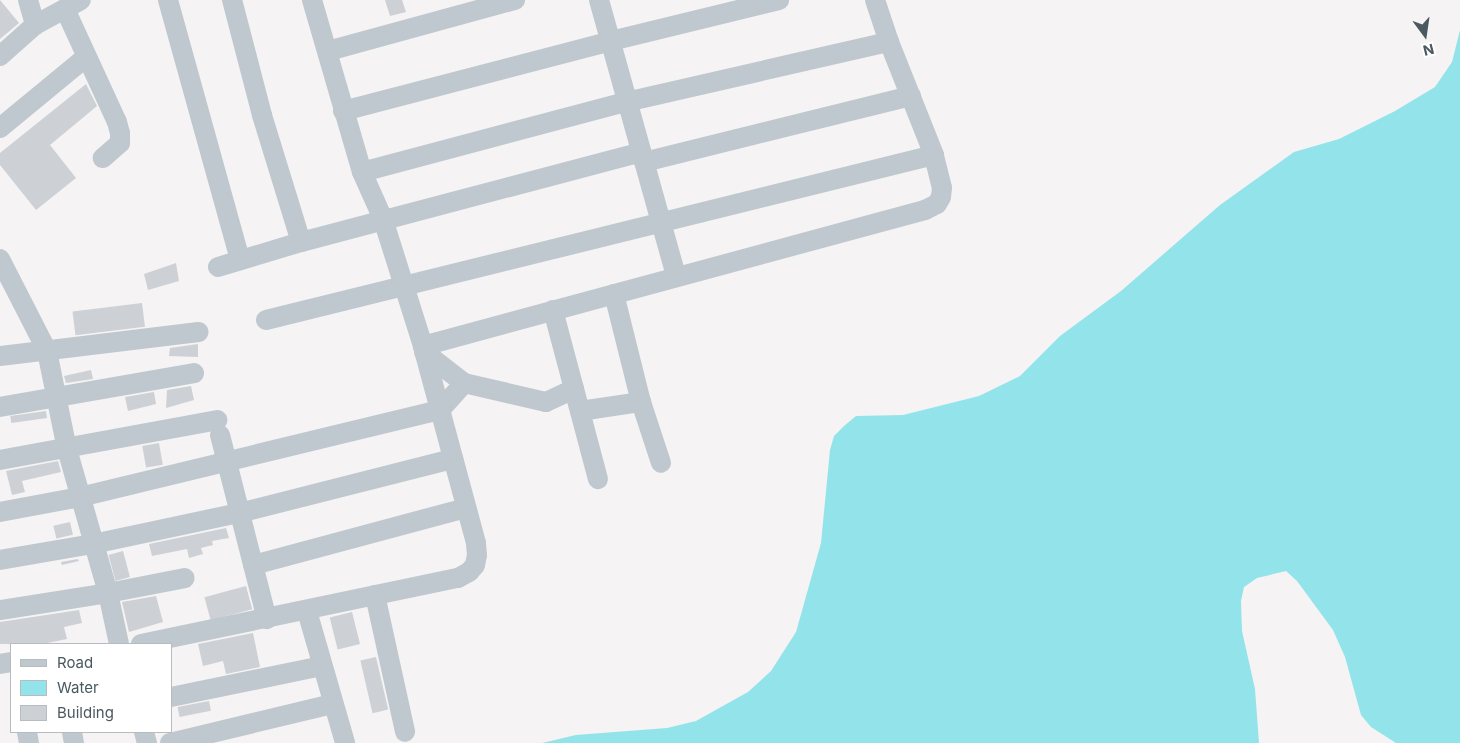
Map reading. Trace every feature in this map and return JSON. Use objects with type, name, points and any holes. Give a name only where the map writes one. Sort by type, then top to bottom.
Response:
[{"type":"street","points":[[28,0],[35,25]]},
{"type":"street","points":[[168,0],[240,260]]},
{"type":"street","points":[[232,0],[262,115],[301,242]]},
{"type":"street","points":[[146,643],[307,611],[458,578],[469,572],[475,565],[477,555],[466,508],[424,349],[383,219],[362,172],[312,0]]},
{"type":"street","points":[[328,51],[515,0]]},
{"type":"street","points":[[598,0],[676,276]]},
{"type":"street","points":[[343,112],[611,41],[779,0]]},
{"type":"street","points":[[424,349],[553,310],[925,210],[937,204],[941,197],[942,188],[934,154],[889,42],[875,0]]},
{"type":"street","points":[[0,56],[35,25],[73,4],[86,57],[117,122],[120,133],[120,143],[103,158]]},
{"type":"street","points":[[362,172],[626,102],[889,42]]},
{"type":"street","points":[[0,128],[86,57]]},
{"type":"street","points":[[218,267],[383,219],[642,157],[910,96]]},
{"type":"street","points":[[266,320],[934,154]]},
{"type":"street","points":[[0,259],[47,351],[67,449],[108,593],[119,643]]},
{"type":"street","points":[[614,294],[641,402],[661,463]]},
{"type":"street","points":[[553,310],[598,480]]},
{"type":"street","points":[[0,356],[200,332]]},
{"type":"street","points":[[424,349],[464,383],[546,402],[574,389]]},
{"type":"street","points":[[0,407],[194,373]]},
{"type":"street","points":[[0,512],[80,497],[227,463],[440,410],[464,383]]},
{"type":"street","points":[[580,411],[641,402]]},
{"type":"street","points":[[0,460],[219,427],[267,619]]},
{"type":"street","points":[[0,560],[93,544],[239,513],[453,459]]},
{"type":"street","points":[[253,565],[466,508]]},
{"type":"street","points":[[0,610],[108,593],[185,578]]},
{"type":"street","points":[[375,595],[404,732]]},
{"type":"street","points":[[307,611],[345,743]]},
{"type":"street","points":[[172,697],[322,666]]},
{"type":"street","points":[[170,743],[333,704]]},
{"type":"water","points":[[1460,30],[1460,743],[1396,743],[1371,727],[1361,715],[1345,657],[1333,630],[1297,581],[1286,571],[1257,578],[1244,587],[1241,601],[1242,631],[1255,689],[1259,743],[542,743],[576,735],[667,728],[696,721],[748,692],[771,671],[796,632],[821,543],[830,450],[834,436],[844,426],[856,416],[903,415],[979,396],[1020,376],[1060,336],[1121,291],[1220,205],[1294,152],[1339,139],[1395,111],[1435,87],[1452,62]]},
{"type":"building","points":[[0,0],[19,23],[0,39]]},
{"type":"building","points":[[385,0],[402,0],[406,12],[390,16]]},
{"type":"building","points":[[86,84],[97,106],[50,145],[76,178],[36,210],[0,165],[0,153]]},
{"type":"building","points":[[176,263],[179,281],[148,290],[144,274]]},
{"type":"building","points":[[142,303],[145,327],[75,335],[73,312]]},
{"type":"building","points":[[198,344],[198,357],[169,356],[170,348]]},
{"type":"building","points":[[91,370],[93,379],[66,383],[64,376]]},
{"type":"building","points":[[191,386],[194,400],[166,408],[167,390]]},
{"type":"building","points":[[154,392],[156,404],[128,411],[125,397]]},
{"type":"building","points":[[46,411],[47,418],[11,423],[10,416]]},
{"type":"building","points":[[159,443],[163,465],[146,468],[142,446]]},
{"type":"building","points":[[58,461],[61,472],[22,481],[25,492],[12,495],[6,471]]},
{"type":"building","points":[[70,522],[73,535],[56,538],[53,526]]},
{"type":"building","points":[[226,528],[229,538],[212,541],[213,545],[201,548],[203,554],[189,558],[187,549],[152,556],[149,544]]},
{"type":"building","points":[[123,551],[130,577],[115,581],[109,555]]},
{"type":"building","points":[[78,559],[79,561],[62,565],[61,562]]},
{"type":"building","points":[[246,586],[252,609],[211,620],[204,597]]},
{"type":"building","points":[[156,596],[163,622],[129,632],[122,602]]},
{"type":"building","points":[[79,610],[82,623],[64,627],[67,639],[47,643],[0,644],[0,622]]},
{"type":"building","points":[[352,612],[360,644],[338,650],[330,618]]},
{"type":"building","points":[[253,633],[260,667],[226,674],[223,661],[203,666],[198,644]]},
{"type":"building","points":[[376,657],[388,710],[373,713],[360,661]]},
{"type":"building","points":[[209,701],[211,711],[179,717],[178,707]]}]
